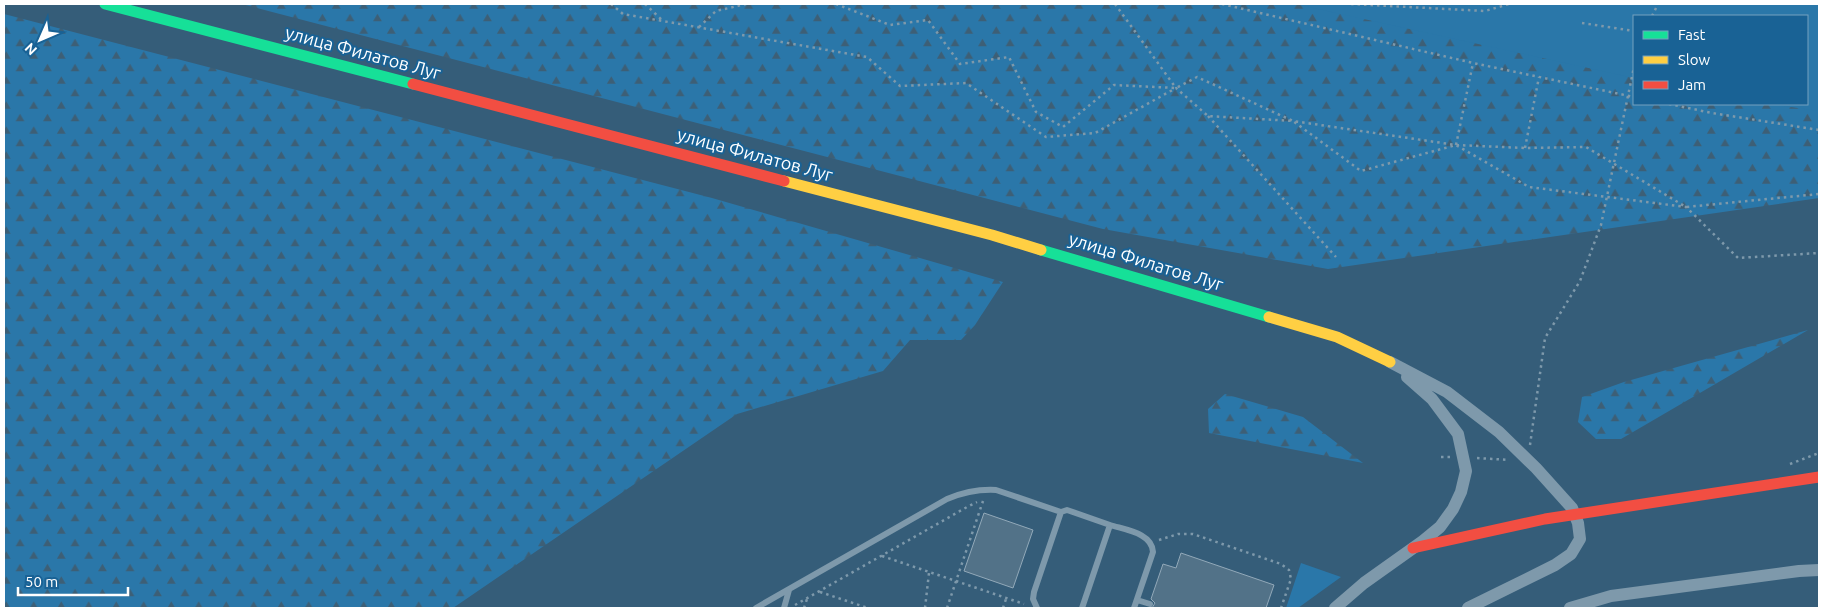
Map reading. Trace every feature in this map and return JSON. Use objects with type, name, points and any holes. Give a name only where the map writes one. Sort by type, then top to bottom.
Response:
[{"type":"street","name":"улица Филатов Луг","points":[[105,4],[992,234],[1337,338],[1390,362],[1447,392],[1499,432],[1528,460],[1572,508],[1578,523],[1580,539],[1571,554],[1555,565],[1468,608]]},
{"type":"street","name":"улица Филатов Луг","points":[[1335,608],[1364,583],[1440,527],[1453,510],[1461,492],[1466,472],[1458,434],[1432,399],[1390,362]]},
{"type":"street","points":[[1413,548],[1545,519],[1819,478]]},
{"type":"street","points":[[1570,608],[1611,596],[1819,570]]},
{"type":"lane","points":[[756,608],[948,499],[960,494],[984,490],[996,490],[1061,512],[1066,510],[1143,536],[1151,543],[1153,552],[1134,608]]},
{"type":"lane","points":[[1037,608],[1033,599],[1034,592],[1061,512]]},
{"type":"lane","points":[[1082,608],[1110,525]]},
{"type":"lane","points":[[784,608],[789,590]]},
{"type":"lane","points":[[1137,600],[1150,604]]},
{"type":"path","points":[[611,4],[623,14],[867,56],[900,86],[966,83],[1046,137],[1095,133],[1197,77],[1293,121],[1361,170],[1456,145],[1528,187],[1686,207],[1819,194]]},
{"type":"path","points":[[645,4],[663,21]]},
{"type":"path","points":[[699,27],[716,11],[746,4]]},
{"type":"path","points":[[836,4],[890,24],[928,20],[960,64],[1009,57],[1036,112],[1063,127],[1114,85],[1176,88]]},
{"type":"path","points":[[1115,4],[1176,88],[1208,116],[1336,257]]},
{"type":"path","points":[[1222,4],[1473,64],[1633,97]]},
{"type":"path","points":[[1351,4],[1485,11],[1509,4]]},
{"type":"path","points":[[1582,23],[1633,31]]},
{"type":"path","points":[[1456,145],[1473,64]]},
{"type":"path","points":[[1441,457],[1528,460],[1545,338],[1580,281],[1601,225],[1633,72]]},
{"type":"path","points":[[1525,148],[1539,77]]},
{"type":"path","points":[[1674,105],[1819,130]]},
{"type":"path","points":[[1208,116],[1293,121],[1456,145],[1525,148],[1586,146],[1686,207],[1738,258],[1819,253]]},
{"type":"path","points":[[789,608],[967,506],[989,500]]},
{"type":"path","points":[[946,608],[983,501]]},
{"type":"path","points":[[1151,543],[1178,534],[1193,534],[1281,564],[1289,570],[1291,579],[1281,608]]},
{"type":"path","points":[[882,556],[1024,604],[1027,595]]},
{"type":"path","points":[[925,608],[929,572]]},
{"type":"path","points":[[819,592],[868,608]]},
{"type":"path","points":[[804,608],[808,598]]},
{"type":"path","points":[[1003,608],[1006,599]]},
{"type":"green space","points":[[242,4],[1819,4],[1819,198],[1328,269],[1103,229]]},
{"type":"green space","points":[[1295,4],[1819,4],[1819,111],[1777,105],[1808,105],[1808,15],[1633,15],[1633,78]]},
{"type":"green space","points":[[4,14],[712,198],[1003,282],[975,325],[961,340],[910,340],[883,371],[737,414],[453,608],[4,608]]},
{"type":"green space","points":[[1808,330],[1621,439],[1596,439],[1578,422],[1582,397],[1624,382]]},
{"type":"green space","points":[[1225,394],[1303,417],[1363,463],[1209,433],[1208,409]]},
{"type":"green space","points":[[1301,563],[1341,577],[1298,608],[1286,608]]},
{"type":"building","points":[[984,513],[1033,530],[1013,588],[964,571]]},
{"type":"building","points":[[1181,553],[1274,585],[1266,608],[1152,608],[1155,603],[1151,599],[1163,564],[1176,568]]},
{"type":"traffic: fast","points":[[105,4],[413,84]]},
{"type":"traffic: fast","points":[[1041,250],[1269,317]]},
{"type":"traffic: slow","points":[[784,181],[992,235],[1041,250]]},
{"type":"traffic: slow","points":[[1269,317],[1337,337],[1390,362]]},
{"type":"traffic: jam","points":[[413,84],[784,181]]},
{"type":"traffic: jam","points":[[1413,548],[1545,519],[1819,477]]}]
